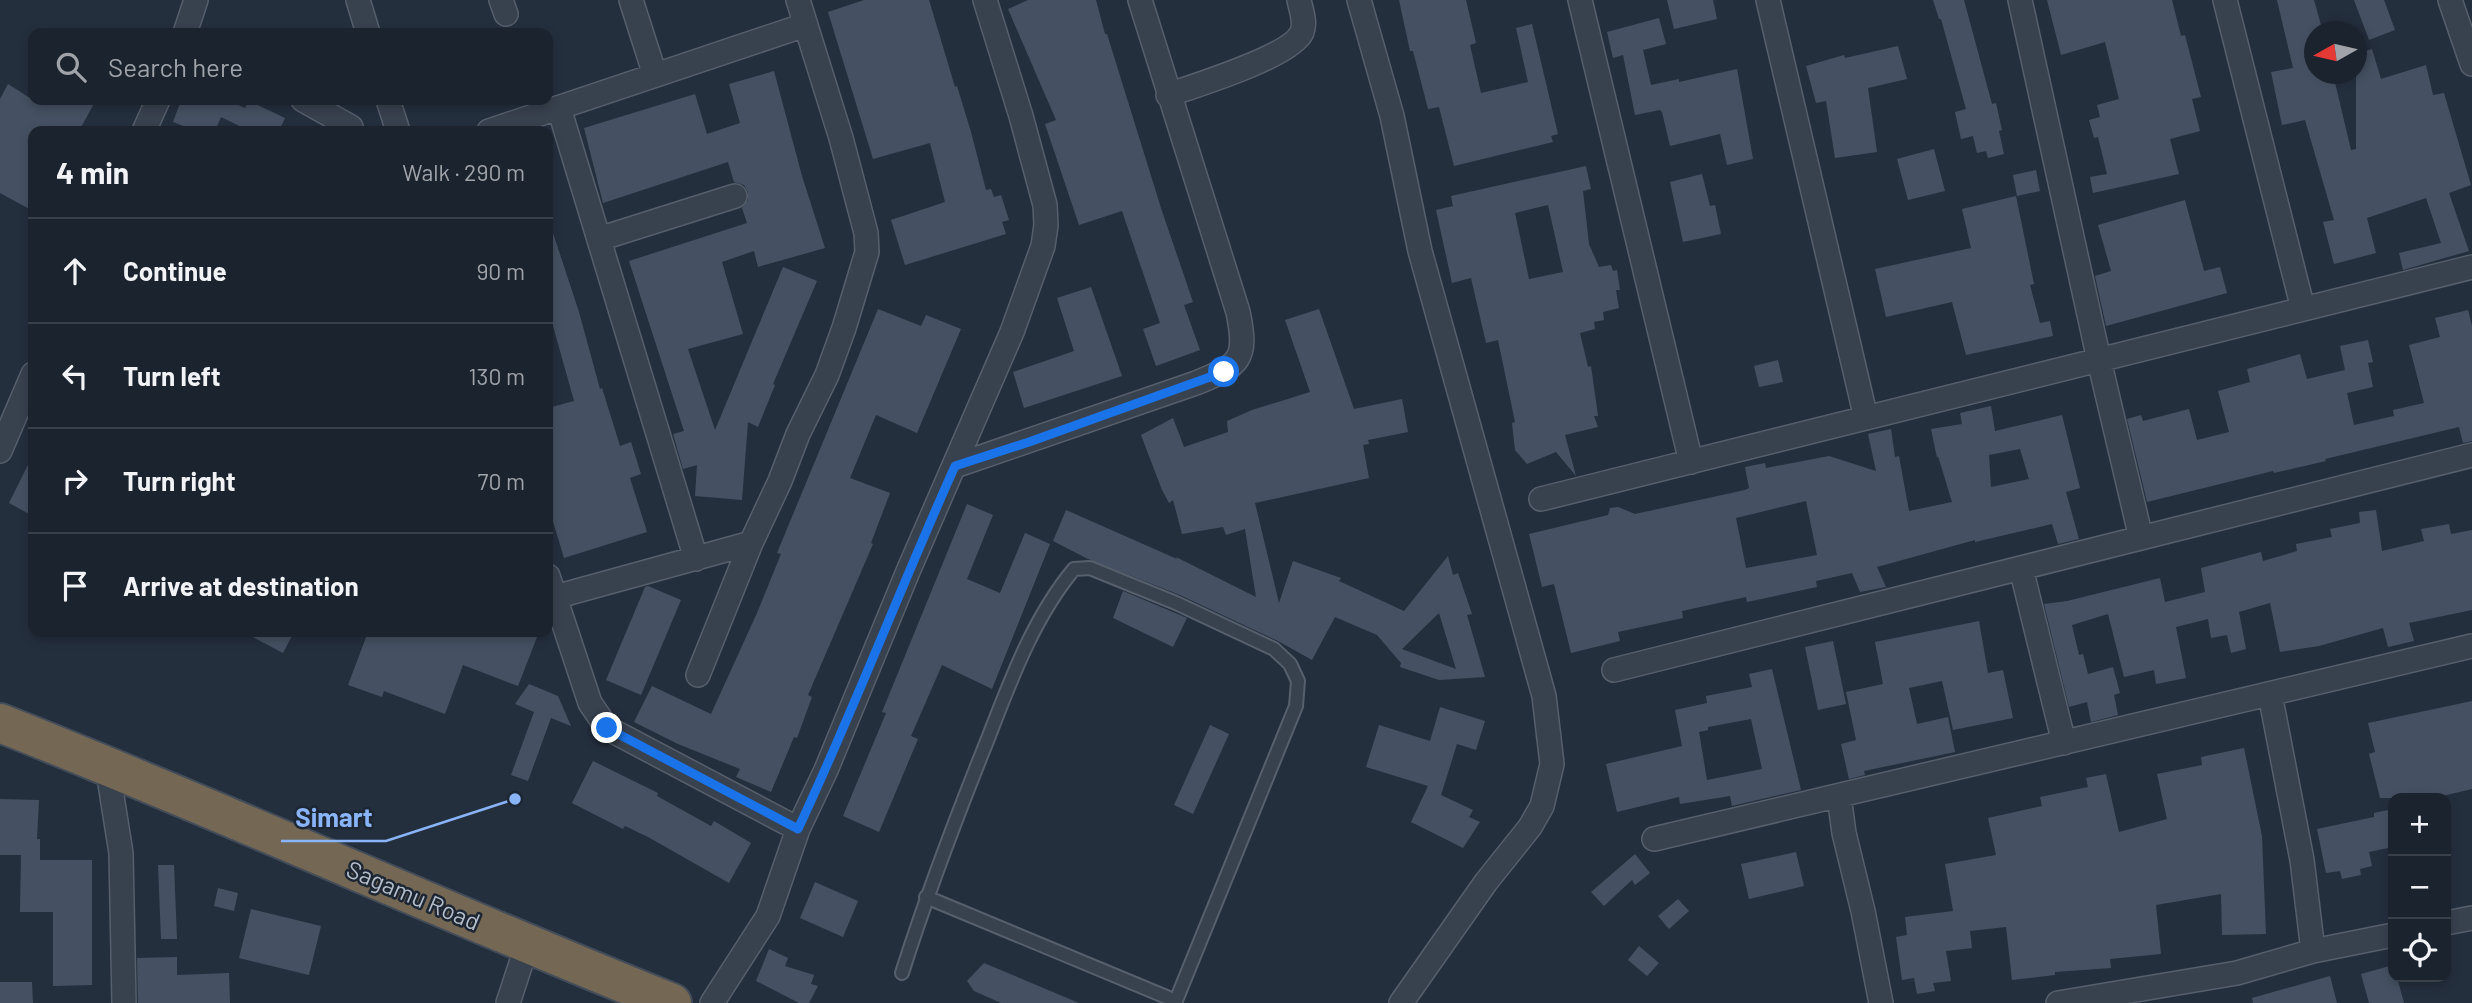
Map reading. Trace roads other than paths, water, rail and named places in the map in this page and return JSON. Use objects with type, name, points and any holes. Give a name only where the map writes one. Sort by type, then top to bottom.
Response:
[{"type":"highway","name":"Sagamu Road","points":[[0,723],[107,765],[527,945],[672,1003]]},
{"type":"street","points":[[187,28],[196,0]]},
{"type":"street","points":[[358,0],[366,28]]},
{"type":"street","points":[[631,0],[654,75]]},
{"type":"street","points":[[698,675],[751,543],[798,434],[827,375],[867,252],[866,233],[856,196],[797,0]]},
{"type":"street","points":[[712,1003],[768,916],[798,829],[826,770],[909,569],[1012,332],[1043,246],[1045,205],[985,0]]},
{"type":"street","points":[[955,466],[1196,383],[1224,372],[1239,359],[1243,337],[1238,312],[1140,0]]},
{"type":"street","points":[[1168,95],[1255,63],[1297,40],[1303,30],[1299,0]]},
{"type":"street","points":[[1359,0],[1392,116],[1423,264],[1544,696],[1552,764],[1542,806],[1530,827],[1486,882],[1401,1003]]},
{"type":"street","points":[[1580,0],[1691,462]]},
{"type":"street","points":[[1768,0],[1866,418]]},
{"type":"street","points":[[2020,0],[2141,538]]},
{"type":"street","points":[[2225,0],[2303,309]]},
{"type":"street","points":[[2450,0],[2472,64]]},
{"type":"street","points":[[504,126],[805,25]]},
{"type":"street","points":[[146,126],[156,105]]},
{"type":"street","points":[[312,105],[349,126]]},
{"type":"street","points":[[390,105],[396,126]]},
{"type":"street","points":[[559,108],[696,559]]},
{"type":"street","points":[[599,239],[736,196]]},
{"type":"street","points":[[1541,499],[2472,267]]},
{"type":"street","points":[[0,451],[28,386]]},
{"type":"street","points":[[1614,670],[2472,455]]},
{"type":"street","points":[[553,586],[696,559],[751,543]]},
{"type":"street","points":[[2021,568],[2064,743]]},
{"type":"street","points":[[553,592],[590,703],[607,728],[798,829]]},
{"type":"street","points":[[1654,839],[2472,646]]},
{"type":"street","points":[[2270,694],[2302,860],[2313,951]]},
{"type":"street","points":[[107,765],[121,853],[124,1003]]},
{"type":"street","points":[[1839,796],[1844,833],[1881,1003]]},
{"type":"street","points":[[2451,922],[2472,918]]},
{"type":"street","points":[[2058,1003],[2237,973],[2313,951],[2388,935]]},
{"type":"street","points":[[508,1003],[527,945]]},
{"type":"lane","points":[[902,973],[926,897],[1009,684],[1044,610],[1074,569],[1090,568],[1176,603],[1274,649],[1290,664],[1298,681],[1296,706],[1176,1002],[926,897]]},
{"type":"place","name":"Simart","points":[[515,799]]}]
